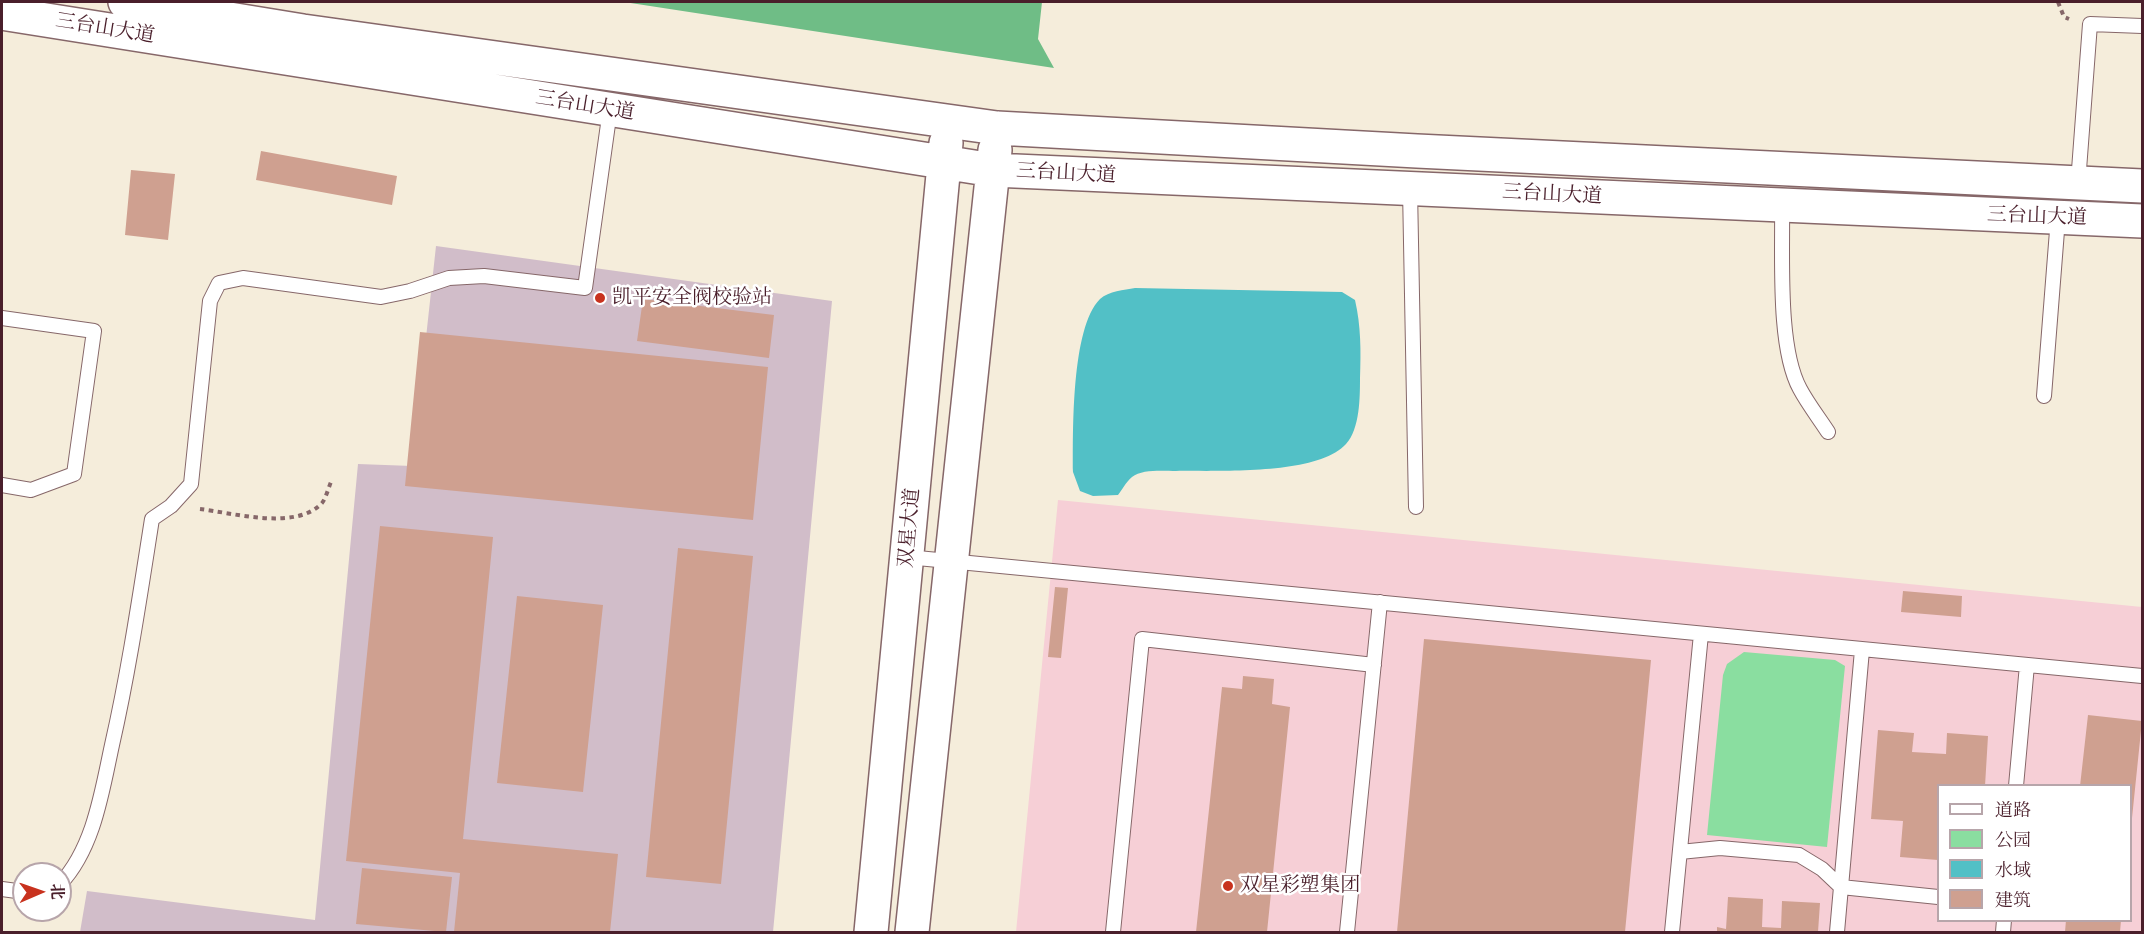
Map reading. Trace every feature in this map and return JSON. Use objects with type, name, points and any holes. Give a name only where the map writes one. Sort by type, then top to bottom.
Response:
[{"type":"main road","name":"三台山大道","points":[[125,2],[315,32],[948,123],[997,128],[2142,186]]},
{"type":"main road","name":"三台山大道","points":[[2,13],[993,170],[2142,221]]},
{"type":"main road","name":"双星大道","points":[[871,933],[948,123]]},
{"type":"main road","points":[[912,933],[997,128]]},
{"type":"lane","points":[[2078,183],[2090,24],[2142,26]]},
{"type":"lane","points":[[72,871],[99,806],[126,682],[152,519],[171,506],[191,484],[210,301],[219,283],[243,278],[381,297],[410,291],[449,278],[484,276],[585,288],[610,110]]},
{"type":"lane","points":[[1410,189],[1416,507]]},
{"type":"lane","points":[[1782,206],[1789,358],[1799,388],[1828,432]]},
{"type":"lane","points":[[2044,396],[2058,218]]},
{"type":"lane","points":[[2,318],[94,331],[74,474],[32,490],[2,485]]},
{"type":"lane","points":[[907,557],[2142,676]]},
{"type":"lane","points":[[1347,933],[1380,602]]},
{"type":"lane","points":[[1672,933],[1701,634]]},
{"type":"lane","points":[[1113,933],[1142,639],[1374,665]]},
{"type":"lane","points":[[1837,933],[1862,650]]},
{"type":"lane","points":[[2016,784],[2027,665]]},
{"type":"lane","points":[[1680,852],[1720,848],[1799,855],[1822,868],[1841,887],[1937,897]]},
{"type":"path","points":[[171,506],[286,519],[307,514],[323,502],[331,482]]},
{"type":"shaded area","points":[[436,246],[832,301],[773,932],[80,932],[87,891],[315,920],[358,464],[412,466]]},
{"type":"shaded area","points":[[1058,500],[2142,607],[2142,932],[1016,932]]},
{"type":"green space","points":[[624,2],[1042,2],[1038,39],[1054,68]]},
{"type":"green space","points":[[1744,652],[1835,660],[1845,666],[1827,847],[1707,835],[1723,675],[1727,664]]},
{"type":"water","points":[[1135,288],[1342,292],[1355,300],[1360,339],[1360,394],[1357,422],[1351,438],[1332,454],[1313,462],[1266,469],[1147,472],[1132,477],[1118,495],[1093,496],[1080,491],[1073,472],[1073,432],[1076,381],[1084,333],[1091,313],[1100,299],[1112,293]]},
{"type":"building","points":[[261,151],[397,176],[392,205],[256,180]]},
{"type":"building","points":[[131,170],[175,174],[168,240],[125,235]]},
{"type":"building","points":[[643,299],[774,315],[769,358],[637,341]]},
{"type":"building","points":[[420,332],[768,367],[753,520],[405,486]]},
{"type":"building","points":[[380,526],[493,537],[463,839],[618,854],[610,932],[454,932],[460,873],[346,861]]},
{"type":"building","points":[[678,548],[753,556],[721,884],[646,877]]},
{"type":"building","points":[[1055,587],[1068,588],[1061,658],[1048,657]]},
{"type":"building","points":[[1903,591],[1962,596],[1961,617],[1901,612]]},
{"type":"building","points":[[517,596],[603,605],[583,792],[497,783]]},
{"type":"building","points":[[1424,639],[1651,660],[1625,932],[1397,932]]},
{"type":"building","points":[[1243,676],[1274,679],[1272,704],[1290,707],[1267,932],[1196,932],[1222,687],[1242,689]]},
{"type":"building","points":[[2088,715],[2142,721],[2132,818],[2132,784],[2080,784]]},
{"type":"building","points":[[1878,730],[1914,733],[1912,752],[1946,754],[1947,733],[1988,736],[1985,784],[1937,784],[1937,860],[1900,857],[1903,821],[1871,819]]},
{"type":"building","points":[[362,868],[452,877],[446,932],[356,924]]},
{"type":"building","points":[[1728,897],[1763,899],[1762,927],[1781,928],[1782,901],[1820,903],[1818,932],[1717,932],[1717,927],[1726,929]]},
{"type":"building","points":[[2066,922],[2121,922],[2120,932],[2065,932]]},
{"type":"place","name":"凯平安全阀校验站","points":[[600,298]]},
{"type":"place","name":"双星彩塑集团","points":[[1228,886]]}]
